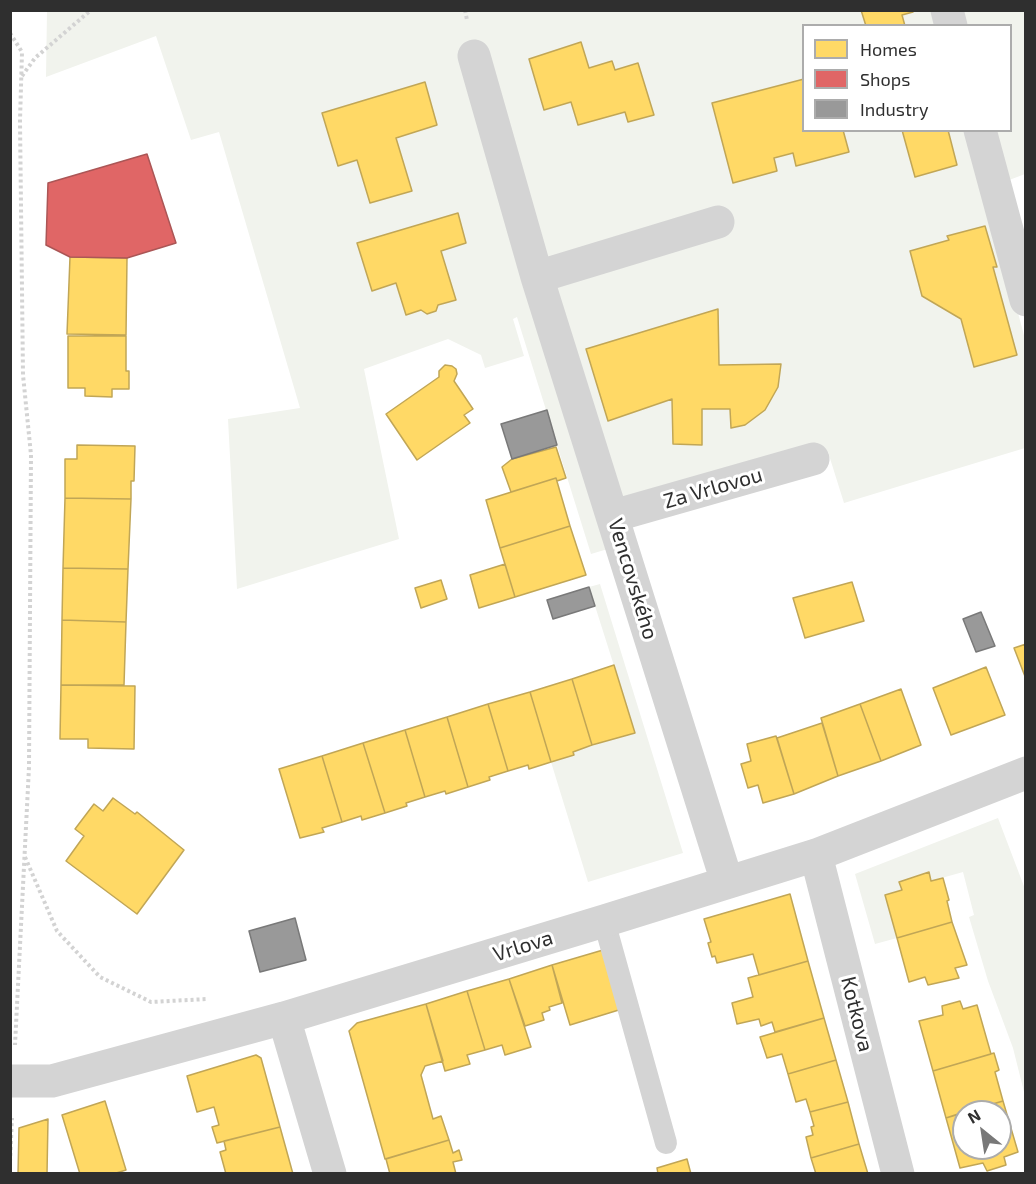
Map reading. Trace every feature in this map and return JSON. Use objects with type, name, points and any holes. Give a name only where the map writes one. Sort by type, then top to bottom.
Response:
[{"type":"street","name":"Vencovského","points":[[474,56],[537,277],[727,882]]},
{"type":"street","points":[[981,132],[1026,300]]},
{"type":"street","points":[[537,277],[718,222]]},
{"type":"street","name":"Za Vrlovou","points":[[613,516],[813,459]]},
{"type":"street","name":"Vrlova","points":[[10,1081],[52,1081],[284,1018],[604,921],[816,855],[1026,773]]},
{"type":"street","name":"Kotkova","points":[[816,855],[898,1173]]},
{"type":"street","points":[[284,1018],[330,1173]]},
{"type":"lane","points":[[604,921],[666,1143]]},
{"type":"path","points":[[21,76],[35,58],[91,10]]},
{"type":"path","points":[[10,33],[22,52],[20,121],[22,375],[31,454],[29,767],[18,989]]},
{"type":"path","points":[[24,856],[57,931],[100,977],[151,1002],[213,999]]},
{"type":"shaded area","points":[[47,11],[936,11],[940,24],[802,24],[802,132],[969,132],[1025,339],[1025,448],[844,503],[828,452],[613,517],[621,545],[591,554],[517,317],[513,319],[524,356],[485,368],[481,355],[448,339],[364,369],[399,539],[237,589],[228,419],[300,408],[219,132],[191,140],[156,36],[46,77]]},
{"type":"shaded area","points":[[956,11],[1025,11],[1025,174],[1004,182],[989,132],[1012,132],[1012,24],[960,24]]},
{"type":"shaded area","points":[[600,584],[683,853],[588,882],[551,762],[574,755],[573,752],[635,732],[589,587]]},
{"type":"shaded area","points":[[998,818],[1025,889],[1025,1096],[1013,1048],[988,981],[969,917],[974,915],[963,872],[931,881],[928,872],[899,882],[902,890],[885,895],[897,938],[875,944],[855,874]]},
{"type":"building: Homes","points":[[861,10],[913,10],[913,12],[902,15],[904,24],[865,24]]},
{"type":"building: Homes","points":[[581,42],[589,68],[612,61],[615,70],[638,63],[654,115],[628,122],[625,112],[578,125],[571,102],[544,110],[529,59]]},
{"type":"building: Homes","points":[[802,80],[802,132],[844,132],[849,152],[796,166],[793,153],[774,158],[777,171],[733,183],[712,103]]},
{"type":"building: Homes","points":[[425,82],[437,125],[396,138],[412,191],[370,203],[357,160],[338,166],[322,113]]},
{"type":"building: Homes","points":[[903,132],[949,132],[957,165],[915,177]]},
{"type":"building: Homes","points":[[458,213],[466,243],[441,251],[456,300],[438,305],[436,311],[427,314],[421,310],[406,315],[396,283],[372,291],[357,243]]},
{"type":"building: Homes","points":[[985,226],[997,267],[993,267],[1017,355],[974,367],[961,319],[922,296],[910,251],[949,240],[947,236]]},
{"type":"building: Homes","points":[[70,257],[127,258],[126,335],[67,334]]},
{"type":"building: Homes","points":[[718,309],[719,365],[781,364],[778,387],[765,410],[745,425],[731,428],[730,409],[702,409],[702,445],[673,444],[672,399],[608,421],[586,349]]},
{"type":"building: Homes","points":[[68,336],[126,336],[126,371],[129,371],[129,389],[112,389],[112,397],[85,396],[85,388],[68,388]]},
{"type":"building: Homes","points":[[445,365],[456,369],[457,374],[454,381],[473,409],[464,415],[470,423],[417,460],[386,414],[439,377],[439,371]]},
{"type":"building: Homes","points":[[77,445],[135,446],[131,499],[65,498],[65,459],[77,459]]},
{"type":"building: Homes","points":[[556,447],[566,478],[557,481],[556,478],[511,492],[502,467],[512,459]]},
{"type":"building: Homes","points":[[556,478],[570,526],[500,548],[486,500]]},
{"type":"building: Homes","points":[[65,498],[131,499],[128,569],[63,568]]},
{"type":"building: Homes","points":[[570,526],[586,575],[515,597],[500,548]]},
{"type":"building: Homes","points":[[505,564],[515,597],[479,608],[470,575]]},
{"type":"building: Homes","points":[[63,568],[128,569],[126,622],[62,620]]},
{"type":"building: Homes","points":[[441,580],[447,599],[421,608],[415,588]]},
{"type":"building: Homes","points":[[852,582],[864,621],[805,638],[793,598]]},
{"type":"building: Homes","points":[[62,620],[126,622],[124,685],[61,685]]},
{"type":"building: Homes","points":[[1026,644],[1026,679],[1014,648]]},
{"type":"building: Homes","points":[[614,665],[635,733],[592,745],[572,679]]},
{"type":"building: Homes","points":[[986,667],[1005,715],[951,735],[933,688]]},
{"type":"building: Homes","points":[[572,679],[592,745],[573,752],[574,755],[551,762],[530,692]]},
{"type":"building: Homes","points":[[61,685],[135,686],[134,749],[88,748],[88,739],[60,739]]},
{"type":"building: Homes","points":[[901,689],[921,745],[881,761],[860,704]]},
{"type":"building: Homes","points":[[530,692],[551,762],[529,769],[528,765],[508,771],[488,704]]},
{"type":"building: Homes","points":[[488,704],[508,771],[468,787],[447,717]]},
{"type":"building: Homes","points":[[860,704],[881,761],[838,776],[821,718]]},
{"type":"building: Homes","points":[[447,717],[468,787],[446,794],[445,791],[425,797],[405,730]]},
{"type":"building: Homes","points":[[822,723],[838,776],[794,794],[777,738]]},
{"type":"building: Homes","points":[[405,730],[425,797],[385,813],[363,743]]},
{"type":"building: Homes","points":[[776,736],[794,794],[763,803],[758,785],[748,788],[741,764],[751,761],[747,744]]},
{"type":"building: Homes","points":[[363,743],[385,813],[362,820],[361,816],[342,822],[322,756]]},
{"type":"building: Homes","points":[[322,756],[342,822],[322,828],[324,832],[300,838],[279,769]]},
{"type":"building: Homes","points":[[113,798],[135,814],[137,812],[184,850],[137,914],[66,861],[84,836],[75,829],[94,804],[103,811]]},
{"type":"building: Homes","points":[[929,872],[931,881],[943,878],[952,922],[897,938],[885,895],[902,890],[899,882]]},
{"type":"building: Homes","points":[[790,894],[808,961],[759,975],[753,954],[717,963],[715,956],[712,957],[708,943],[711,942],[704,919]]},
{"type":"building: Homes","points":[[952,922],[967,965],[955,968],[959,978],[928,985],[925,977],[909,982],[897,938]]},
{"type":"building: Homes","points":[[603,950],[622,1009],[570,1025],[552,965]]},
{"type":"building: Homes","points":[[808,961],[824,1018],[775,1032],[772,1022],[761,1026],[759,1019],[737,1024],[732,1003],[753,997],[748,978]]},
{"type":"building: Homes","points":[[552,965],[562,1003],[549,1007],[550,1010],[542,1013],[544,1020],[525,1026],[509,979]]},
{"type":"building: Homes","points":[[509,979],[531,1047],[505,1055],[502,1045],[485,1050],[467,991]]},
{"type":"building: Homes","points":[[467,991],[485,1050],[467,1055],[470,1064],[445,1071],[426,1004]]},
{"type":"building: Homes","points":[[960,1001],[963,1009],[977,1005],[991,1054],[933,1071],[919,1021],[943,1015],[942,1006]]},
{"type":"building: Homes","points":[[426,1004],[443,1061],[425,1066],[421,1075],[433,1119],[441,1116],[449,1140],[385,1159],[349,1031],[357,1023]]},
{"type":"building: Homes","points":[[824,1018],[836,1060],[788,1074],[782,1054],[767,1058],[760,1037]]},
{"type":"building: Homes","points":[[994,1053],[999,1070],[995,1072],[1003,1100],[952,1100],[952,1116],[946,1118],[933,1071]]},
{"type":"building: Homes","points":[[256,1055],[261,1058],[280,1127],[217,1143],[212,1127],[219,1125],[214,1107],[197,1112],[187,1076]]},
{"type":"building: Homes","points":[[836,1060],[848,1102],[810,1112],[806,1099],[796,1102],[788,1074]]},
{"type":"building: Homes","points":[[105,1101],[126,1170],[113,1174],[80,1174],[62,1115]]},
{"type":"building: Homes","points":[[848,1102],[859,1144],[811,1158],[806,1137],[813,1135],[811,1127],[814,1126],[810,1112]]},
{"type":"building: Homes","points":[[952,1116],[952,1139],[946,1118]]},
{"type":"building: Homes","points":[[48,1119],[47,1174],[18,1174],[19,1128]]},
{"type":"building: Homes","points":[[280,1127],[293,1174],[226,1174],[220,1152],[226,1150],[224,1141]]},
{"type":"building: Homes","points":[[1012,1132],[1018,1152],[1012,1154]]},
{"type":"building: Homes","points":[[449,1140],[453,1153],[459,1150],[462,1160],[453,1162],[456,1174],[390,1174],[386,1159]]},
{"type":"building: Homes","points":[[859,1144],[868,1174],[816,1174],[811,1158]]},
{"type":"building: Homes","points":[[687,1159],[691,1174],[658,1174],[657,1168]]},
{"type":"building: Homes","points":[[958,1160],[1005,1160],[1006,1165],[987,1171],[983,1163],[960,1168]]},
{"type":"building: Shops","points":[[147,154],[176,243],[127,258],[70,257],[46,245],[48,183]]},
{"type":"building: Industry","points":[[547,410],[557,445],[512,459],[501,424]]},
{"type":"building: Industry","points":[[589,587],[595,606],[553,619],[547,600]]},
{"type":"building: Industry","points":[[981,612],[995,646],[976,652],[963,619]]},
{"type":"building: Industry","points":[[295,918],[306,960],[260,972],[249,931]]}]
